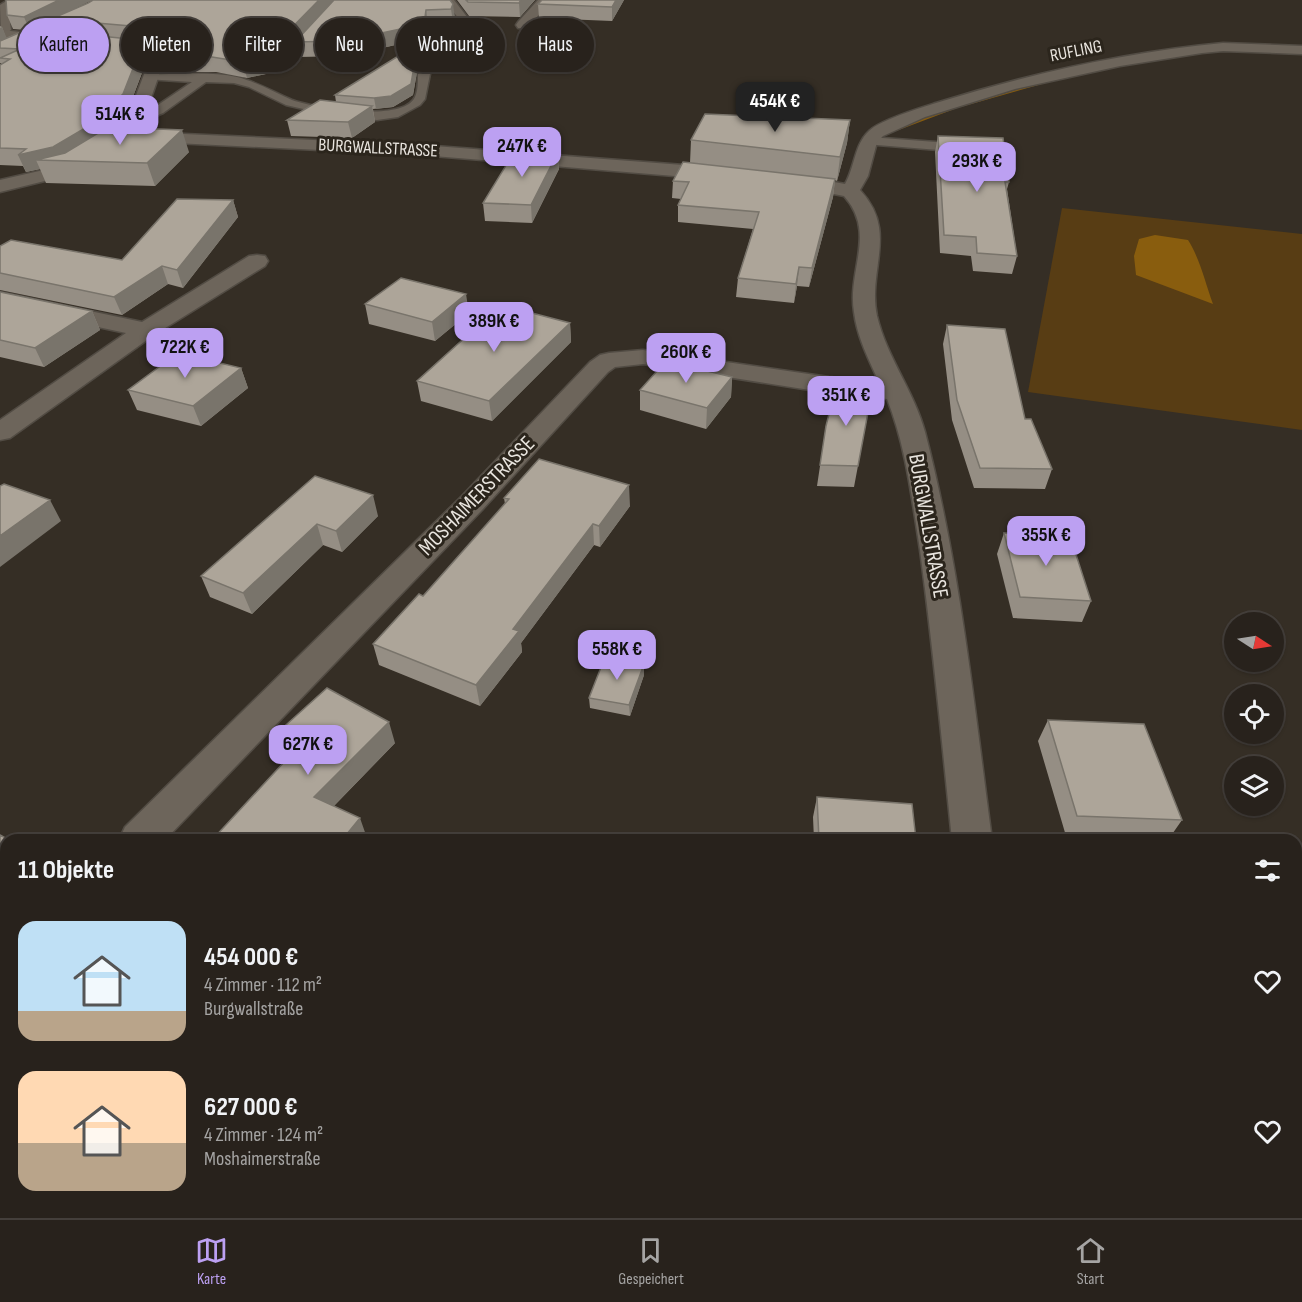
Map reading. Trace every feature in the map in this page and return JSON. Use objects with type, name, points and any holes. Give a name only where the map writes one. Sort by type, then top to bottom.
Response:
[{"type":"street","points":[[70,18],[106,0]]},
{"type":"street","points":[[529,18],[545,0]]},
{"type":"street","points":[[1,34],[18,37]]},
{"type":"street","points":[[0,52],[18,44]]},
{"type":"street","points":[[0,186],[67,170],[120,137],[135,121],[159,55],[152,50],[109,44]]},
{"type":"street","name":"RUFLING","points":[[869,141],[877,132],[919,114],[1011,85],[1043,78],[1223,47],[1302,50]]},
{"type":"street","name":"BURGWALLSTRASSE","points":[[120,137],[390,148],[735,175]]},
{"type":"street","points":[[776,179],[850,191],[859,176],[869,141]]},
{"type":"street","name":"BURGWALLSTRASSE","points":[[850,191],[864,207],[871,232],[864,285],[864,310],[869,332],[898,392],[910,429],[931,531],[971,834]]},
{"type":"street","points":[[0,432],[146,330],[257,261]]},
{"type":"street","points":[[0,299],[146,330]]},
{"type":"street","name":"MOSHAIMERSTRASSE","points":[[145,834],[472,503],[599,367],[609,360],[644,357],[829,385],[898,392]]},
{"type":"lane","points":[[1,34],[6,30],[3,7],[15,0]]},
{"type":"lane","points":[[303,43],[341,0]]},
{"type":"lane","points":[[449,0],[463,18]]},
{"type":"lane","points":[[150,77],[234,80],[253,85],[290,103],[334,112],[377,116],[398,113],[416,103],[421,97],[424,74]]},
{"type":"lane","points":[[135,121],[159,110],[202,80]]},
{"type":"lane","points":[[869,141],[963,148]]},
{"type":"lane","points":[[502,174],[513,157]]},
{"type":"shaded area","points":[[1062,208],[1302,234],[1302,430],[1028,392]]},
{"type":"shaded area","points":[[1155,235],[1188,240],[1199,263],[1213,304],[1136,275],[1134,256],[1139,239]]},
{"type":"building","points":[[6,0],[59,0],[24,17],[7,15]]},
{"type":"building","points":[[93,0],[319,0],[301,18],[224,18],[224,59],[212,57],[212,18],[121,18],[121,25],[109,24],[109,18],[53,18]]},
{"type":"building","points":[[334,0],[450,0],[453,4],[451,9],[426,10],[425,18],[396,18],[396,30],[384,32],[384,18],[317,18]]},
{"type":"building","points":[[466,0],[521,0],[519,3],[468,2]]},
{"type":"building","points":[[542,0],[616,0],[612,7],[538,4]]},
{"type":"building","points":[[315,20],[315,42],[303,42],[303,33]]},
{"type":"building","points":[[18,33],[18,49],[0,48],[0,41]]},
{"type":"building","points":[[109,37],[121,38],[121,72],[132,72],[123,94],[87,127],[53,147],[18,155],[26,149],[0,148],[0,65],[10,59],[0,58],[18,50],[18,72],[109,72]]},
{"type":"building","points":[[396,57],[396,72],[413,72],[411,84],[391,96],[374,98],[335,95],[372,72],[384,72],[384,65]]},
{"type":"building","points":[[320,100],[372,106],[348,122],[287,120]]},
{"type":"building","points":[[705,114],[850,120],[840,157],[691,140]]},
{"type":"building","points":[[108,127],[182,130],[147,163],[36,160],[65,153]]},
{"type":"building","points":[[938,136],[1003,138],[1009,182],[1005,182],[1017,256],[977,253],[976,237],[944,235]]},
{"type":"building","points":[[516,149],[558,152],[531,205],[483,203]]},
{"type":"building","points":[[683,162],[835,179],[812,268],[799,267],[796,284],[738,278],[759,212],[678,205],[689,182],[673,181]]},
{"type":"building","points":[[177,199],[233,200],[177,270],[162,266],[114,297],[0,273],[0,246],[11,240],[122,260]]},
{"type":"building","points":[[401,278],[466,294],[432,322],[365,304]]},
{"type":"building","points":[[0,292],[92,311],[35,348],[0,340]]},
{"type":"building","points":[[501,305],[570,323],[489,401],[417,381]]},
{"type":"building","points":[[947,325],[1005,329],[1025,419],[1031,419],[1052,469],[980,468],[957,400]]},
{"type":"building","points":[[178,353],[241,368],[193,406],[128,390]]},
{"type":"building","points":[[666,361],[732,377],[707,408],[640,390]]},
{"type":"building","points":[[836,386],[872,391],[858,466],[820,465],[826,426]]},
{"type":"building","points":[[539,459],[629,485],[599,526],[593,524],[513,629],[519,631],[476,685],[373,644],[419,594],[423,596],[509,499],[504,498]]},
{"type":"building","points":[[315,476],[373,495],[336,531],[317,524],[243,593],[201,576]]},
{"type":"building","points":[[4,484],[50,500],[0,536],[0,486]]},
{"type":"building","points":[[1004,533],[1070,536],[1091,601],[1020,597]]},
{"type":"building","points":[[605,657],[644,664],[629,705],[589,698]]},
{"type":"building","points":[[327,688],[389,722],[314,797],[360,818],[347,834],[218,834],[299,746],[277,733]]},
{"type":"building","points":[[1048,720],[1144,724],[1182,820],[1077,816]]},
{"type":"building","points":[[817,797],[912,804],[915,834],[819,834]]},
{"type":"waterway","points":[[894,130],[955,107],[1047,81]]}]
